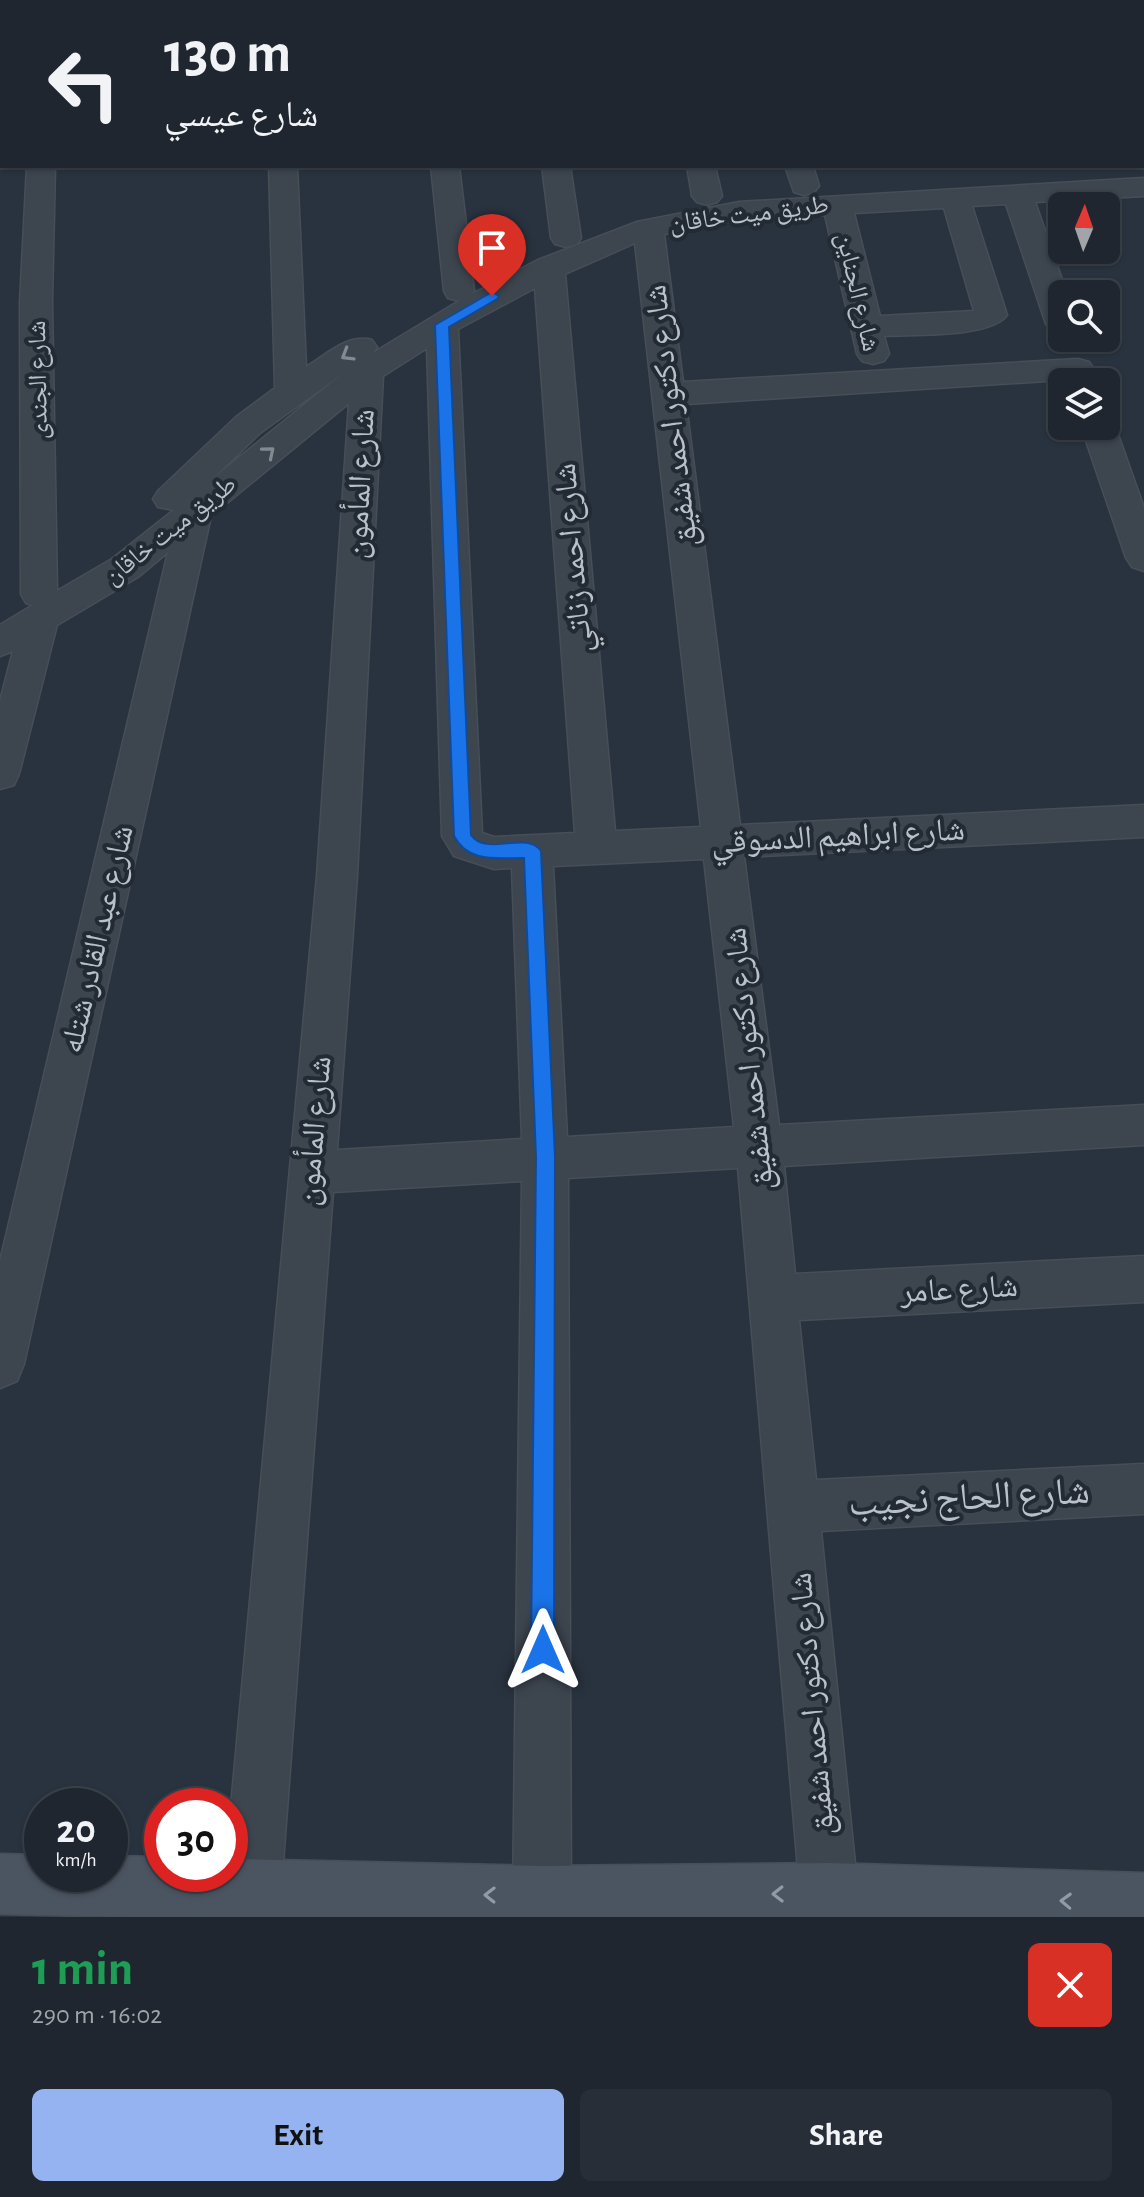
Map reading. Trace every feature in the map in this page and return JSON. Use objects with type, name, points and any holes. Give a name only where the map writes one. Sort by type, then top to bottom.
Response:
[{"type":"main road","points":[[0,1884],[542,1896],[829,1893],[1144,1903]]},
{"type":"street","name":"شارع الجندى","points":[[0,774],[39,607],[36,302],[41,168]]},
{"type":"street","points":[[283,168],[291,392]]},
{"type":"street","points":[[445,168],[459,291]]},
{"type":"street","name":"شارع احمد زناتي","points":[[556,168],[558,252],[596,848]]},
{"type":"street","name":"طريق ميت خاقان","points":[[0,617],[39,607],[125,568],[194,515],[367,371],[558,252],[648,228],[739,211],[955,197],[1000,178],[1109,168],[1144,168]]},
{"type":"street","name":"طريق ميت خاقان","points":[[0,642],[201,472],[248,425],[291,392],[459,291],[558,252],[704,181],[802,176],[1000,178],[1144,187]]},
{"type":"street","points":[[1000,178],[1048,291]]},
{"type":"street","points":[[866,327],[982,320],[991,315],[955,197]]},
{"type":"street","name":"شارع الجناين","points":[[837,204],[880,381]]},
{"type":"street","name":"شارع دكتور احمد شفيق","points":[[648,228],[725,841],[759,1145],[829,1893]]},
{"type":"street","name":"شارع ابراهيم الدسوقي","points":[[442,325],[462,836],[468,845],[479,850],[532,851],[1144,821]]},
{"type":"street","name":"شارع المأمون","points":[[252,1890],[337,876],[367,371]]},
{"type":"street","points":[[668,394],[880,381],[1048,377]]},
{"type":"street","points":[[1103,440],[1144,558]]},
{"type":"street","name":"شارع عبد القادر شتله","points":[[0,1364],[194,515]]},
{"type":"street","points":[[532,851],[545,1157],[542,1896]]},
{"type":"street","points":[[310,1172],[1144,1125]]},
{"type":"street","name":"شارع عامر","points":[[773,1298],[1144,1279]]},
{"type":"street","name":"شارع الحاج نجيب","points":[[793,1507],[1144,1489]]},
{"type":"route","points":[[492,296],[442,325],[462,836],[468,845],[479,850],[494,853],[532,851],[545,1157],[543,1650]]}]
